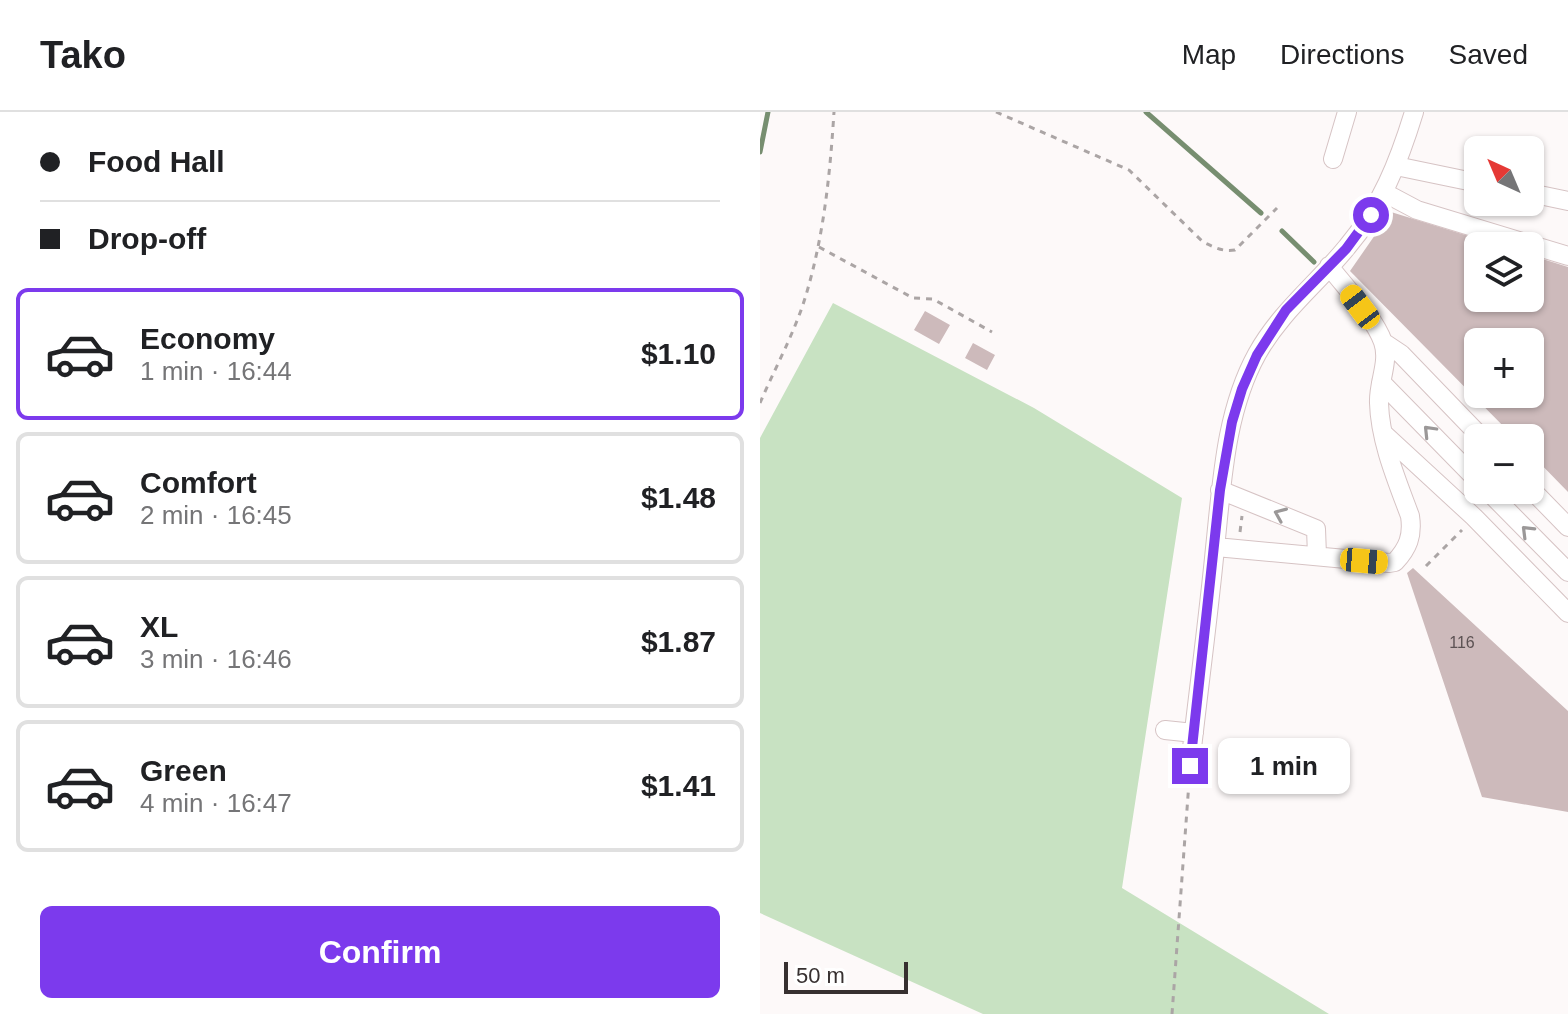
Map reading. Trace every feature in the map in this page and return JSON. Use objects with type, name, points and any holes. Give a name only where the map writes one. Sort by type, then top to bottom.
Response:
[{"type":"street","points":[[1333,159],[1347,112]]},
{"type":"street","points":[[1190,766],[1220,490],[1232,422],[1242,389],[1257,355],[1286,310],[1346,249],[1385,193],[1414,112]]},
{"type":"street","points":[[1396,166],[1464,180]]},
{"type":"street","points":[[1385,193],[1417,210],[1568,256]]},
{"type":"street","points":[[1544,196],[1568,201]]},
{"type":"street","points":[[1216,547],[1389,563],[1395,562],[1406,550],[1411,538],[1410,516],[1383,433],[1379,402],[1386,354],[1383,342],[1376,328],[1329,266]]},
{"type":"street","points":[[1383,342],[1401,354],[1468,424]]},
{"type":"street","points":[[1381,382],[1464,467]]},
{"type":"street","points":[[1383,433],[1474,517],[1568,613]]},
{"type":"street","points":[[1220,490],[1316,529],[1317,555]]},
{"type":"street","points":[[1544,502],[1568,527]]},
{"type":"street","points":[[1501,504],[1568,572]]},
{"type":"street","points":[[1165,730],[1194,733]]},
{"type":"path","points":[[760,403],[805,299],[819,247],[830,174],[834,112]]},
{"type":"path","points":[[996,112],[1129,170],[1203,242],[1216,248],[1235,250],[1277,208]]},
{"type":"path","points":[[819,247],[913,298],[933,299],[992,332]]},
{"type":"path","points":[[1172,1014],[1190,766]]},
{"type":"green space","points":[[833,303],[1034,408],[1182,498],[1122,888],[1329,1014],[983,1014],[760,913],[760,438]]},
{"type":"building","points":[[1391,212],[1464,235],[1464,312],[1544,312],[1544,259],[1568,267],[1568,492],[1544,467],[1544,424],[1501,424],[1485,408],[1544,408],[1544,328],[1464,328],[1464,386],[1350,271]]},
{"type":"building","points":[[925,311],[950,325],[939,344],[914,330]]},
{"type":"building","points":[[973,343],[995,355],[987,370],[965,358]]},
{"type":"building","points":[[1413,568],[1568,711],[1568,812],[1482,797],[1407,573]]},
{"type":"waterway","points":[[760,152],[768,112]]},
{"type":"waterway","points":[[1146,112],[1261,213]]},
{"type":"waterway","points":[[1282,231],[1314,262]]},
{"type":"route","points":[[1190,766],[1220,490],[1232,422],[1242,389],[1257,355],[1286,310],[1346,249],[1371,215]]}]
